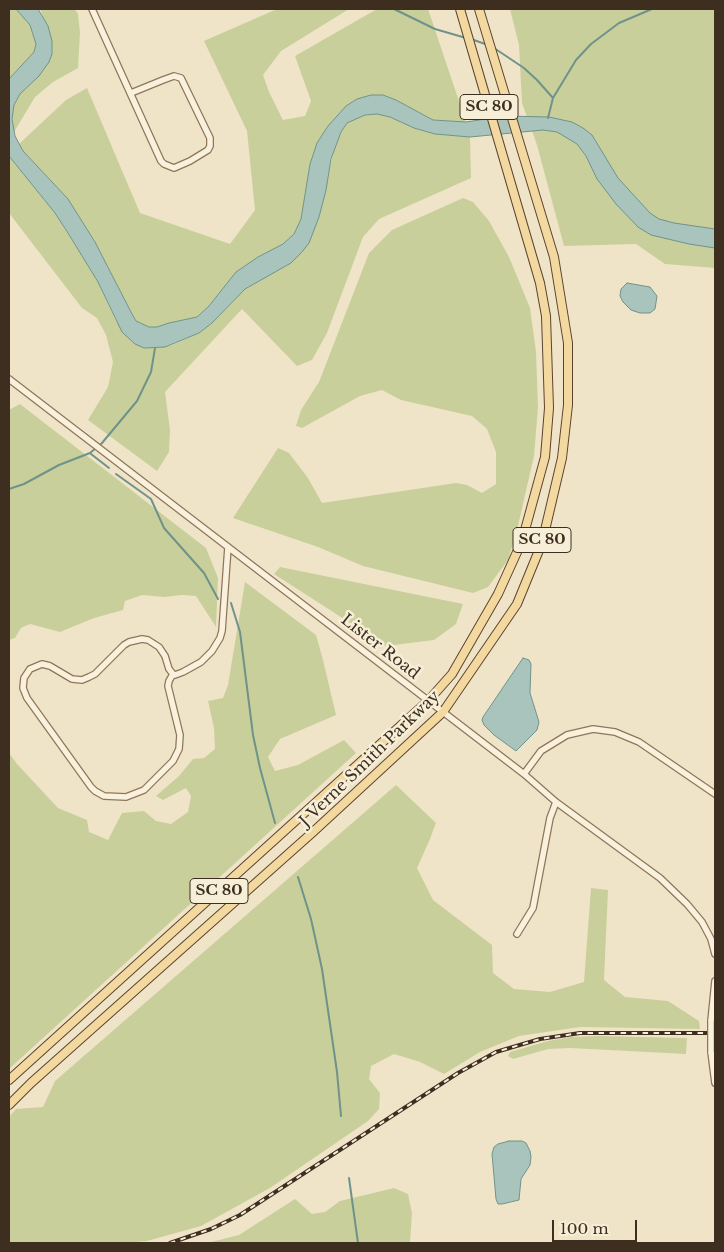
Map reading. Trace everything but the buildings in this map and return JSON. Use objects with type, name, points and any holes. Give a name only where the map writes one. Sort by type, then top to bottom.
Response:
[{"type":"main road","name":"J Verne Smith Parkway","points":[[9,1080],[428,701],[452,674],[498,594],[522,541],[545,457],[549,408],[546,316],[540,283],[460,9]]},
{"type":"main road","name":"J Verne Smith Parkway","points":[[9,1105],[31,1083],[313,832],[443,712],[518,604],[542,543],[562,458],[568,405],[568,343],[554,257],[478,9]]},
{"type":"street","points":[[92,9],[130,93],[162,161],[166,166],[174,168],[182,165],[198,157],[209,148],[210,138],[181,78],[174,76],[130,93]]},
{"type":"street","name":"Lister Road","points":[[9,379],[524,774],[556,802],[646,867],[674,890],[702,922],[711,938],[715,954]]},
{"type":"street","points":[[173,674],[183,672],[202,662],[220,638],[228,547]]},
{"type":"street","points":[[135,640],[148,640],[159,647],[173,674],[168,686],[180,735],[180,749],[173,761],[149,785],[139,793],[126,797],[104,796],[95,791],[27,698],[23,688],[26,673],[33,667],[42,664],[50,666],[72,680],[82,680],[95,674],[124,645],[135,640]]},
{"type":"street","points":[[524,774],[541,752],[568,735],[592,730],[615,732],[638,742],[715,794]]},
{"type":"street","points":[[517,934],[532,908],[550,818],[556,802]]},
{"type":"street","points":[[715,981],[711,1052],[715,1083]]},
{"type":"green space","points":[[9,9],[16,9],[30,25],[36,44],[34,52],[9,79]]},
{"type":"green space","points":[[40,9],[75,9],[78,14],[80,33],[78,68],[53,82],[35,97],[14,132],[12,119],[14,105],[20,94],[39,75],[52,54],[52,41]]},
{"type":"green space","points":[[277,9],[349,9],[281,51],[263,75],[283,120],[305,116],[311,101],[295,56],[377,9],[428,9],[466,122],[433,120],[383,95],[328,126],[317,143],[310,164],[301,219],[294,234],[283,244],[258,257],[236,272],[209,306],[197,317],[157,327],[149,327],[136,321],[95,242],[68,199],[23,151],[19,144],[66,100],[87,88],[140,213],[230,244],[255,210],[247,131],[204,41]]},
{"type":"green space","points":[[510,9],[715,9],[715,268],[665,264],[636,244],[564,246],[537,145],[522,103],[519,45]]},
{"type":"green space","points":[[377,114],[435,134],[470,137],[471,178],[379,219],[363,237],[327,333],[312,360],[297,366],[242,309],[165,392],[170,430],[169,452],[157,471],[88,420],[108,387],[113,362],[106,335],[97,318],[82,308],[9,213],[9,156],[55,213],[68,233],[98,282],[116,321],[144,348],[155,348],[172,345],[199,333],[212,323],[245,289],[266,276],[319,217],[335,145],[347,123],[365,115]]},
{"type":"green space","points":[[463,198],[473,202],[489,221],[509,257],[530,308],[536,352],[538,407],[534,456],[508,560],[488,587],[473,593],[363,566],[318,547],[233,518],[278,448],[289,453],[308,478],[322,503],[456,483],[467,485],[482,493],[496,484],[496,452],[487,429],[472,416],[401,400],[382,390],[360,396],[302,428],[296,426],[301,410],[319,382],[369,253],[392,230]]},
{"type":"green space","points":[[20,404],[206,548],[218,578],[216,627],[196,596],[164,597],[142,595],[125,601],[123,610],[94,618],[60,632],[30,624],[21,628],[15,638],[9,640],[9,410]]},
{"type":"green space","points":[[280,567],[463,604],[456,624],[434,640],[386,646],[274,574]]},
{"type":"green space","points":[[245,582],[316,635],[336,715],[280,739],[268,757],[275,771],[298,765],[344,740],[356,753],[9,1069],[9,753],[58,808],[87,820],[89,832],[108,840],[122,813],[144,811],[156,821],[171,824],[188,812],[191,796],[186,788],[163,800],[156,796],[179,776],[193,759],[204,758],[215,749],[214,728],[208,701],[223,698],[228,685]]},
{"type":"green space","points":[[396,785],[436,823],[417,868],[433,900],[492,945],[493,973],[514,989],[550,992],[584,982],[591,888],[608,890],[604,980],[625,997],[668,1001],[699,1021],[700,1029],[580,1027],[519,1036],[480,1052],[444,1074],[420,1062],[394,1054],[371,1066],[369,1079],[380,1093],[379,1109],[368,1121],[270,1188],[201,1226],[147,1241],[124,1243],[9,1243],[9,1117],[16,1109],[43,1107],[55,1081]]},
{"type":"green space","points":[[570,1037],[687,1038],[686,1054],[570,1048],[548,1049],[513,1059],[508,1056],[510,1052],[548,1041]]},
{"type":"green space","points":[[394,1188],[408,1194],[412,1213],[410,1243],[211,1243],[239,1235],[295,1199],[312,1214],[325,1212],[340,1201]]},
{"type":"water","points":[[16,9],[38,9],[48,26],[52,41],[52,54],[39,76],[20,94],[14,105],[12,119],[15,136],[23,151],[68,199],[95,242],[136,321],[149,327],[157,327],[197,317],[209,306],[236,272],[258,257],[283,244],[294,234],[301,219],[310,164],[317,143],[328,126],[346,106],[357,99],[371,95],[383,95],[396,100],[433,120],[466,122],[506,116],[549,117],[572,122],[592,135],[618,178],[650,213],[659,219],[674,223],[715,229],[715,248],[651,235],[638,227],[616,204],[597,179],[586,156],[577,144],[557,132],[543,130],[470,137],[435,134],[414,128],[390,117],[377,114],[365,115],[347,123],[341,132],[331,159],[319,217],[309,243],[302,252],[291,263],[245,289],[212,323],[199,333],[165,347],[144,348],[135,344],[122,332],[98,282],[68,233],[55,213],[9,156],[9,79],[34,52],[36,44],[30,25]]},
{"type":"water","points":[[627,283],[650,287],[657,296],[655,309],[650,313],[640,313],[631,310],[620,296],[621,289]]},
{"type":"water","points":[[523,658],[529,660],[531,664],[530,693],[539,722],[537,730],[516,751],[494,735],[484,725],[482,720]]},
{"type":"water","points":[[509,1141],[522,1141],[526,1143],[530,1151],[530,1165],[521,1179],[519,1200],[498,1204],[492,1154],[494,1147]]},
{"type":"waterway","points":[[394,9],[435,29],[466,38]]},
{"type":"waterway","points":[[548,118],[553,98],[576,60],[591,44],[619,23],[652,9]]},
{"type":"waterway","points":[[471,39],[488,45]]},
{"type":"waterway","points":[[494,48],[524,68],[553,98]]},
{"type":"waterway","points":[[9,489],[24,484],[59,465],[90,453],[102,443],[137,401],[151,372],[155,348]]},
{"type":"waterway","points":[[91,454],[109,468]]},
{"type":"waterway","points":[[116,474],[151,499],[164,528],[204,573],[218,599]]},
{"type":"waterway","points":[[231,603],[240,632],[253,735],[275,823]]},
{"type":"waterway","points":[[298,877],[311,919],[322,969],[337,1072],[341,1116]]},
{"type":"waterway","points":[[349,1178],[358,1243]]},
{"type":"railway","points":[[170,1243],[211,1229],[240,1215],[458,1073],[496,1052],[540,1039],[580,1033],[715,1033]]}]
